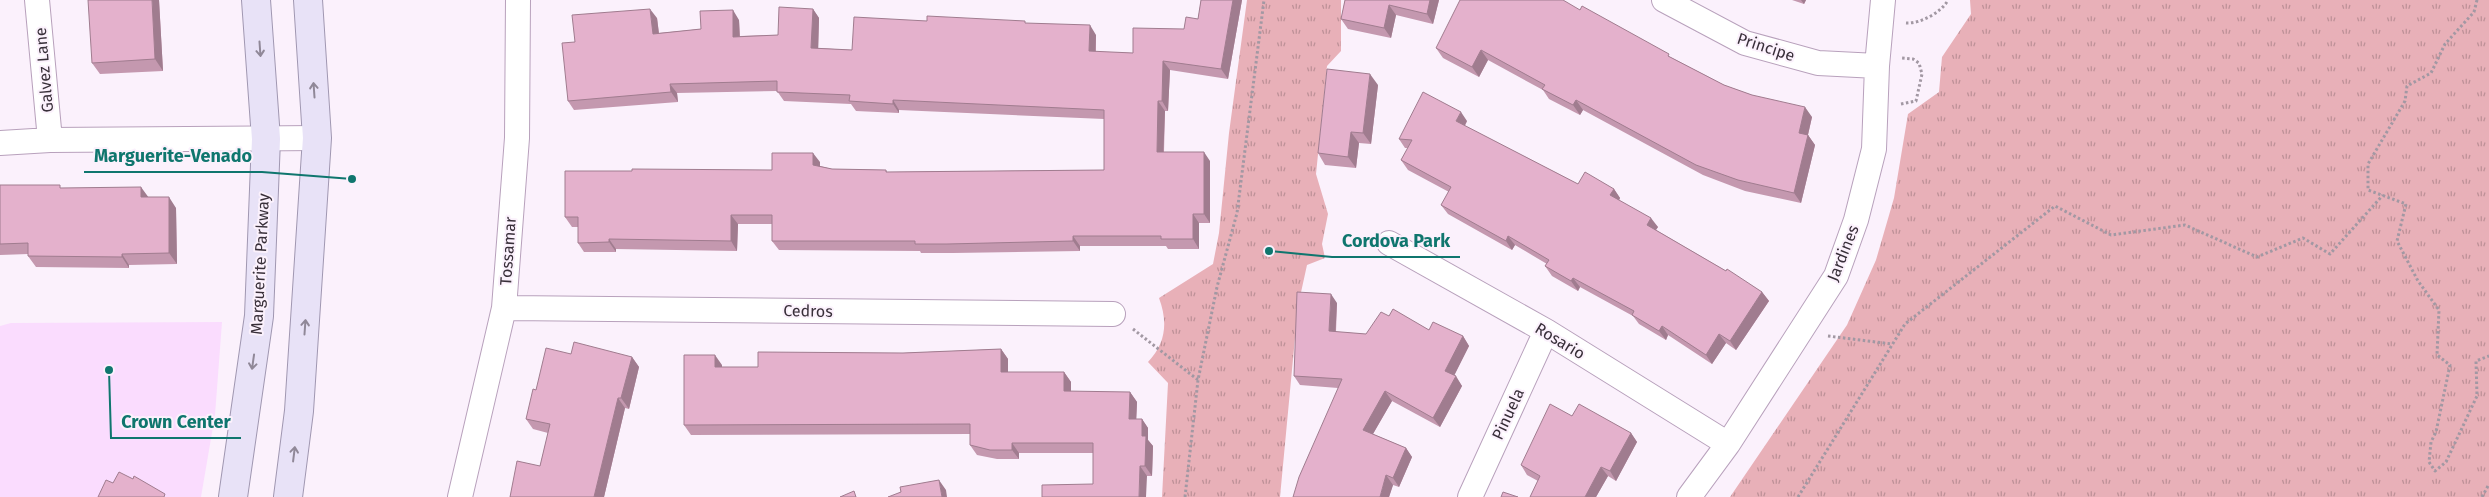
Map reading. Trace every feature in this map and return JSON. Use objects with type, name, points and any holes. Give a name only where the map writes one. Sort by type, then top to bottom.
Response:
[{"type":"main road","name":"Marguerite Parkway","points":[[233,497],[259,316],[266,139],[256,0]]},
{"type":"main road","points":[[288,497],[299,411],[317,138],[308,0]]},
{"type":"street","name":"Galvez Lane","points":[[37,0],[50,140]]},
{"type":"street","name":"Tossamar","points":[[460,497],[504,308],[517,138],[518,0]]},
{"type":"street","name":"Principe","points":[[1664,0],[1745,43],[1818,63],[1877,60]]},
{"type":"street","name":"Jardines","points":[[1689,497],[1728,444],[1836,276],[1856,220],[1874,149],[1877,60],[1882,11]]},
{"type":"street","points":[[0,143],[50,140],[317,138]]},
{"type":"street","name":"Rosario","points":[[1390,243],[1546,331],[1728,444]]},
{"type":"street","name":"Cedros","points":[[504,308],[1113,314]]},
{"type":"street","name":"Pinuela","points":[[1470,497],[1546,331]]},
{"type":"path","points":[[1185,497],[1198,380],[1218,286],[1237,213],[1264,0]]},
{"type":"path","points":[[1882,11],[1913,24],[1934,13],[1948,0]]},
{"type":"path","points":[[2477,0],[2474,12],[2445,44],[2431,73],[2407,86],[2406,101],[2368,164],[2368,190],[2406,204],[2398,241],[2418,281],[2438,310],[2437,354],[2450,364],[2436,432],[2430,442],[2429,462],[2436,471],[2446,462],[2477,396],[2476,361],[2489,356]]},
{"type":"path","points":[[1876,105],[1907,104],[1916,101],[1922,74],[1920,63],[1913,59],[1877,60]]},
{"type":"path","points":[[1798,497],[1905,324],[2055,206],[2111,235],[2185,225],[2257,257],[2303,238],[2330,254],[2384,195]]},
{"type":"path","points":[[1113,314],[1198,380]]},
{"type":"path","points":[[1800,333],[1892,344]]},
{"type":"path","points":[[2482,497],[2489,484]]},
{"type":"shaded area","points":[[222,322],[215,415],[201,497],[0,497],[0,326],[11,323]]},
{"type":"green space","points":[[1247,0],[1341,0],[1341,51],[1327,66],[1316,174],[1328,214],[1322,244],[1325,258],[1307,265],[1298,306],[1280,497],[1162,497],[1168,383],[1148,362],[1159,347],[1164,332],[1164,315],[1159,298],[1213,264],[1219,233],[1229,133]]},
{"type":"green space","points":[[1970,0],[2489,0],[2489,497],[1730,497],[1847,325],[1876,260],[1894,198],[1908,114],[1939,92],[1942,57],[1971,14]]},
{"type":"building","points":[[88,0],[152,0],[155,59],[92,63]]},
{"type":"building","points":[[1201,0],[1233,0],[1221,69],[1163,61],[1162,101],[1158,101],[1157,152],[1204,152],[1204,214],[1193,214],[1193,239],[1161,239],[1161,236],[1073,236],[1073,241],[947,244],[915,244],[915,241],[772,241],[772,215],[731,215],[731,241],[609,239],[609,242],[578,243],[578,217],[565,217],[565,171],[632,171],[632,169],[772,170],[772,153],[813,153],[813,165],[832,169],[886,170],[886,172],[1104,170],[1104,110],[893,100],[893,104],[849,101],[850,95],[777,92],[777,81],[670,84],[671,92],[568,101],[562,43],[575,42],[572,15],[650,9],[653,34],[701,29],[700,11],[733,10],[733,37],[778,35],[779,7],[813,9],[811,48],[852,50],[854,17],[927,21],[927,16],[1025,21],[1025,23],[1090,25],[1089,51],[1133,53],[1133,28],[1184,29],[1186,17],[1198,19]]},
{"type":"building","points":[[1345,0],[1430,0],[1427,14],[1389,5],[1384,28],[1341,19]]},
{"type":"building","points":[[1460,0],[1563,0],[1580,10],[1582,6],[1669,54],[1668,56],[1724,85],[1752,95],[1805,107],[1799,133],[1808,135],[1794,193],[1738,180],[1696,165],[1576,100],[1573,105],[1542,89],[1545,85],[1481,50],[1472,67],[1436,48]]},
{"type":"building","points":[[1327,69],[1370,74],[1363,133],[1351,132],[1348,157],[1318,153]]},
{"type":"building","points":[[1423,92],[1461,112],[1456,121],[1578,184],[1585,172],[1614,189],[1610,195],[1651,218],[1647,225],[1726,271],[1727,269],[1762,292],[1730,341],[1719,334],[1706,355],[1662,326],[1659,331],[1632,315],[1634,311],[1573,278],[1571,281],[1545,266],[1549,260],[1508,236],[1506,241],[1441,205],[1451,187],[1401,160],[1412,140],[1399,139]]},
{"type":"building","points":[[0,185],[60,185],[60,188],[141,187],[141,197],[169,197],[169,253],[122,254],[122,257],[28,256],[28,243],[0,244]]},
{"type":"building","points":[[1297,292],[1331,294],[1329,331],[1366,334],[1381,312],[1389,316],[1393,309],[1429,330],[1433,322],[1463,336],[1445,371],[1456,376],[1433,418],[1385,391],[1363,430],[1406,448],[1393,478],[1386,475],[1380,497],[1293,497],[1299,477],[1342,379],[1294,376]]},
{"type":"building","points":[[574,342],[632,357],[621,398],[618,398],[594,497],[510,497],[517,461],[540,466],[550,424],[526,419],[533,389],[536,390],[546,348],[571,354]]},
{"type":"building","points":[[1001,349],[1001,372],[1064,372],[1064,391],[1130,392],[1129,419],[1142,419],[1142,436],[1146,436],[1145,466],[1140,466],[1139,497],[1042,497],[1042,485],[1093,484],[1093,443],[1012,443],[1012,450],[990,450],[970,445],[970,424],[684,425],[684,355],[715,355],[715,367],[758,367],[758,352],[903,353]]},
{"type":"building","points":[[1550,404],[1572,416],[1579,404],[1631,433],[1610,471],[1601,467],[1585,497],[1530,497],[1540,476],[1521,465]]},
{"type":"building","points":[[119,472],[133,479],[134,476],[165,494],[164,497],[98,497],[106,480],[113,483]]},
{"type":"building","points":[[939,480],[942,497],[888,497],[901,492],[900,487]]},
{"type":"building","points":[[854,491],[856,497],[840,497]]},
{"type":"building","points":[[1503,492],[1518,497],[1501,497]]},
{"type":"place","name":"Marguerite-Venado","points":[[352,179]]},
{"type":"place","name":"Cordova Park","points":[[1269,251]]},
{"type":"place","name":"Crown Center","points":[[109,370]]}]
